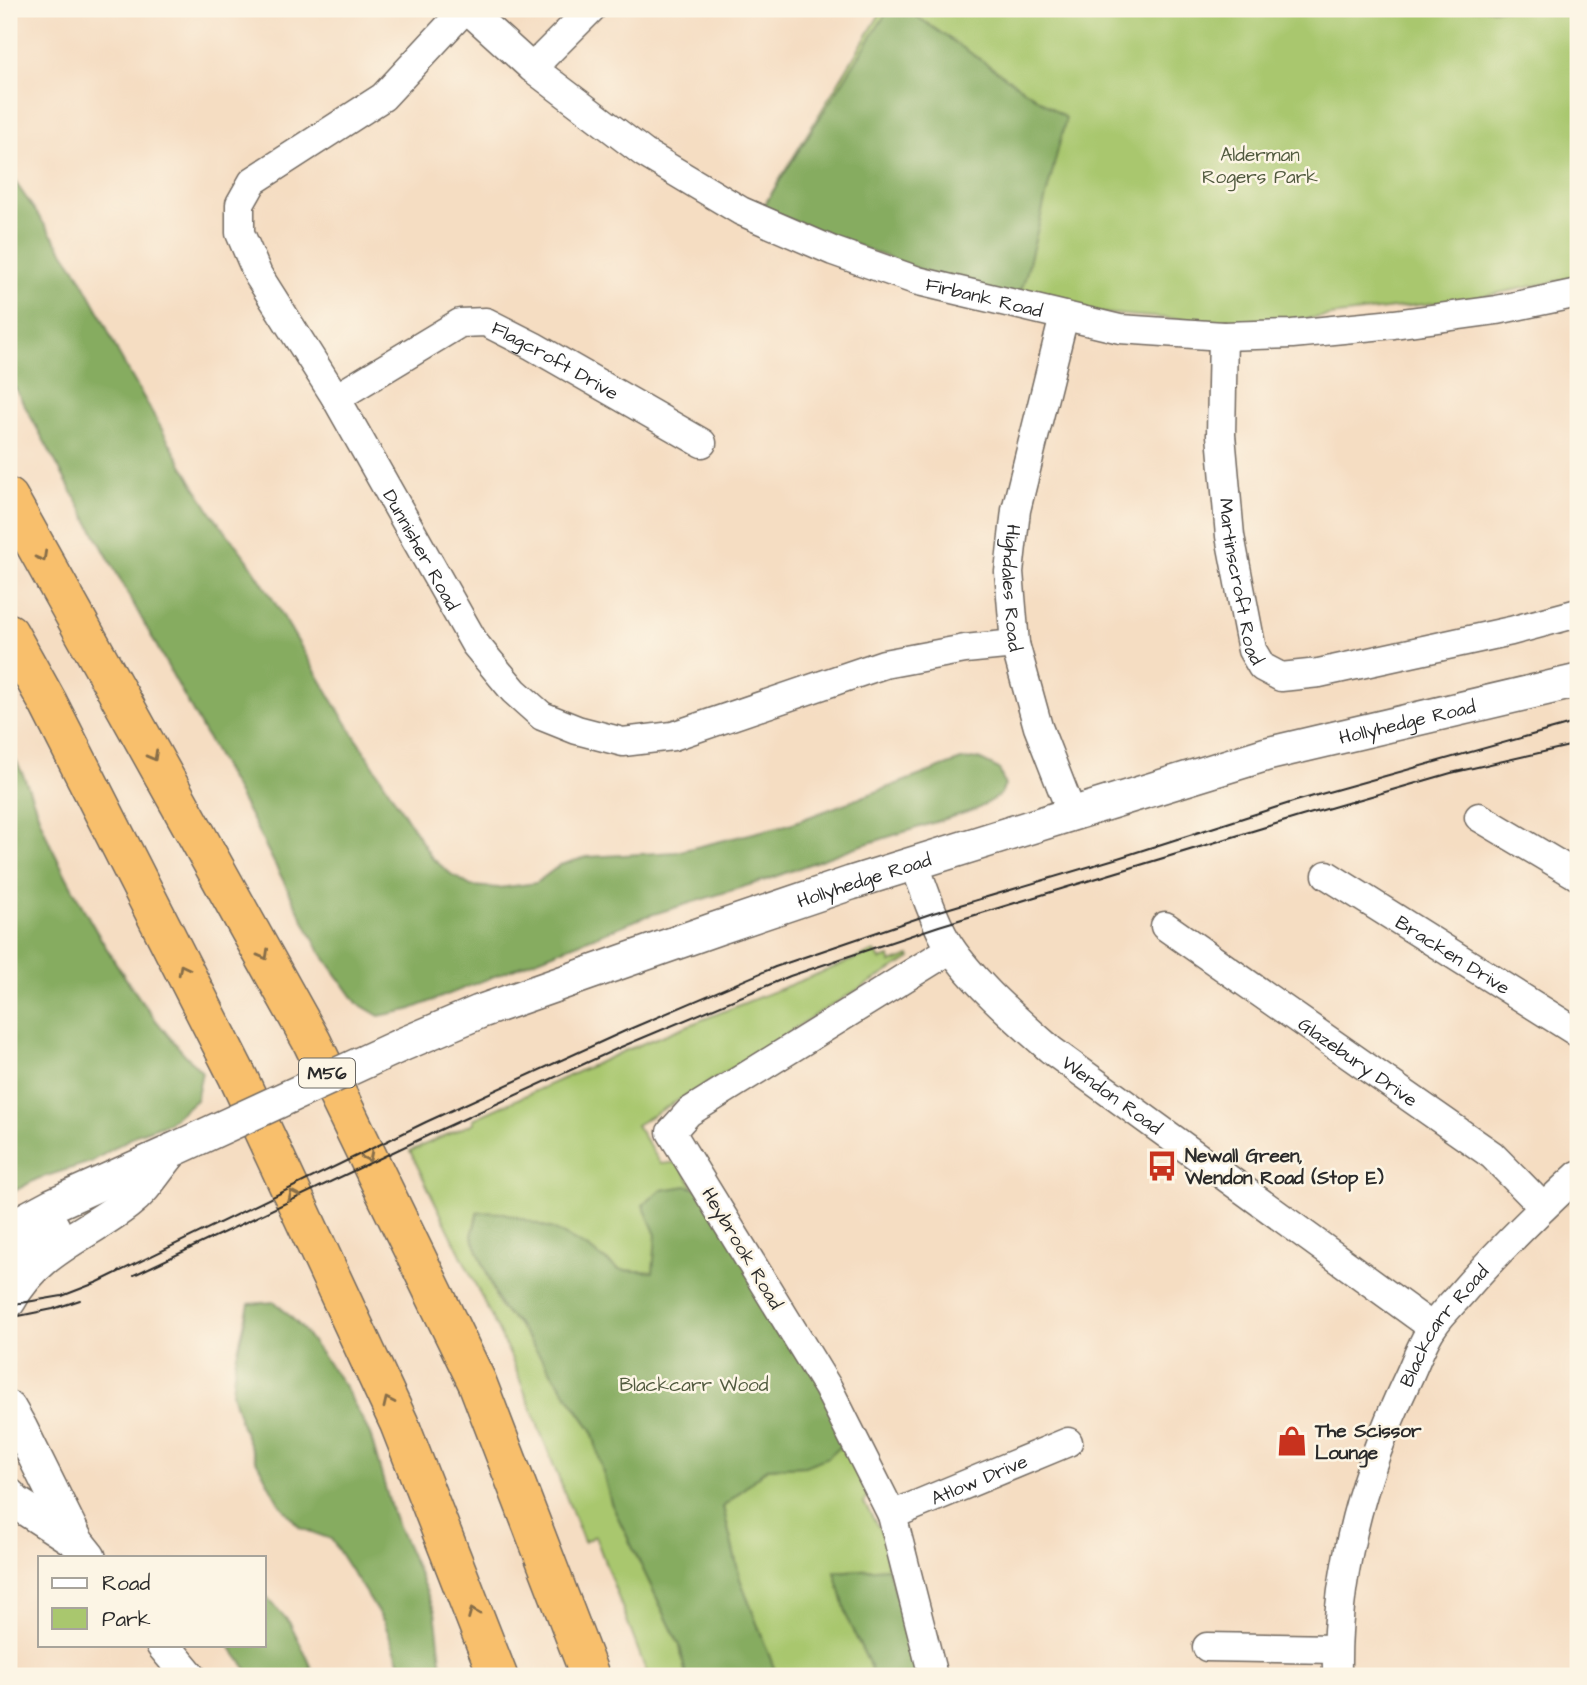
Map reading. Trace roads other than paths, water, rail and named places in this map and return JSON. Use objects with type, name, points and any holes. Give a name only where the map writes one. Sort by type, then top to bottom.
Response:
[{"type":"highway","name":"M56","points":[[9,498],[312,1042],[477,1382],[590,1676]]},
{"type":"highway","points":[[9,633],[48,703],[238,1077],[398,1423],[498,1676]]},
{"type":"street","name":"Firbank Road","points":[[466,9],[533,68],[644,153],[741,211],[833,251],[918,281],[1121,329],[1223,336],[1292,334],[1394,324],[1497,310],[1578,293]]},
{"type":"street","name":"Dunnisher Road","points":[[466,9],[383,97],[253,181],[240,204],[240,233],[258,275],[336,398],[475,644],[514,691],[542,716],[577,730],[623,742],[673,736],[884,664],[965,649],[1015,644]]},
{"type":"street","points":[[533,68],[591,9]]},
{"type":"street","name":"Highdales Road","points":[[1063,316],[1016,509],[1009,572],[1015,644],[1038,727],[1072,814]]},
{"type":"street","name":"Flagcroft Drive","points":[[336,398],[460,323],[486,321],[702,443]]},
{"type":"street","name":"Martinscroft Road","points":[[1223,336],[1221,435],[1230,536],[1252,650],[1262,667],[1281,677],[1319,673],[1511,631],[1578,613]]},
{"type":"street","name":"Hollyhedge Road","points":[[9,1228],[399,1046],[557,983],[915,863],[1267,754],[1578,681]]},
{"type":"street","points":[[1479,817],[1578,876]]},
{"type":"street","name":"Wendon Road","points":[[915,863],[933,913],[951,949],[1010,1013],[1051,1049],[1432,1326]]},
{"type":"street","name":"Bracken Drive","points":[[1326,874],[1578,1033]]},
{"type":"street","name":"Glazebury Drive","points":[[1165,926],[1492,1155],[1543,1207]]},
{"type":"street","name":"Heybrook Road","points":[[933,1676],[892,1515],[828,1388],[671,1132],[689,1112],[951,949]]},
{"type":"street","points":[[9,1301],[19,1283],[38,1262],[139,1193],[173,1150]]},
{"type":"street","name":"Hollyhedge Road","points":[[9,1256],[173,1150]]},
{"type":"street","name":"Blackcarr Road","points":[[1337,1663],[1342,1577],[1363,1489],[1398,1399],[1432,1326],[1482,1270],[1578,1175]]},
{"type":"street","points":[[9,1408],[83,1550]]},
{"type":"street","name":"Atlow Drive","points":[[892,1515],[1068,1442]]},
{"type":"street","points":[[9,1454],[83,1550]]},
{"type":"street","points":[[9,1495],[83,1550]]},
{"type":"street","points":[[164,1646],[189,1676]]},
{"type":"street","points":[[1207,1647],[1337,1663]]},
{"type":"tram line","points":[[9,1305],[62,1296],[98,1282],[426,1122],[625,1031],[775,967],[933,913],[1296,801],[1578,722]]},
{"type":"tram line","points":[[134,1275],[621,1047],[790,976],[939,926],[1302,816],[1451,773],[1578,744]]},
{"type":"tram line","points":[[9,1318],[80,1300]]},
{"type":"place","name":"Newall Green, Wendon Road (Stop E)","points":[[1162,1166]]},
{"type":"place","name":"The Scissor Lounge","points":[[1292,1441]]},
{"type":"park label","name":"Alderman Rogers Park","points":[[1260,165]]},
{"type":"park label","name":"Blackcarr Wood","points":[[694,1384]]}]
